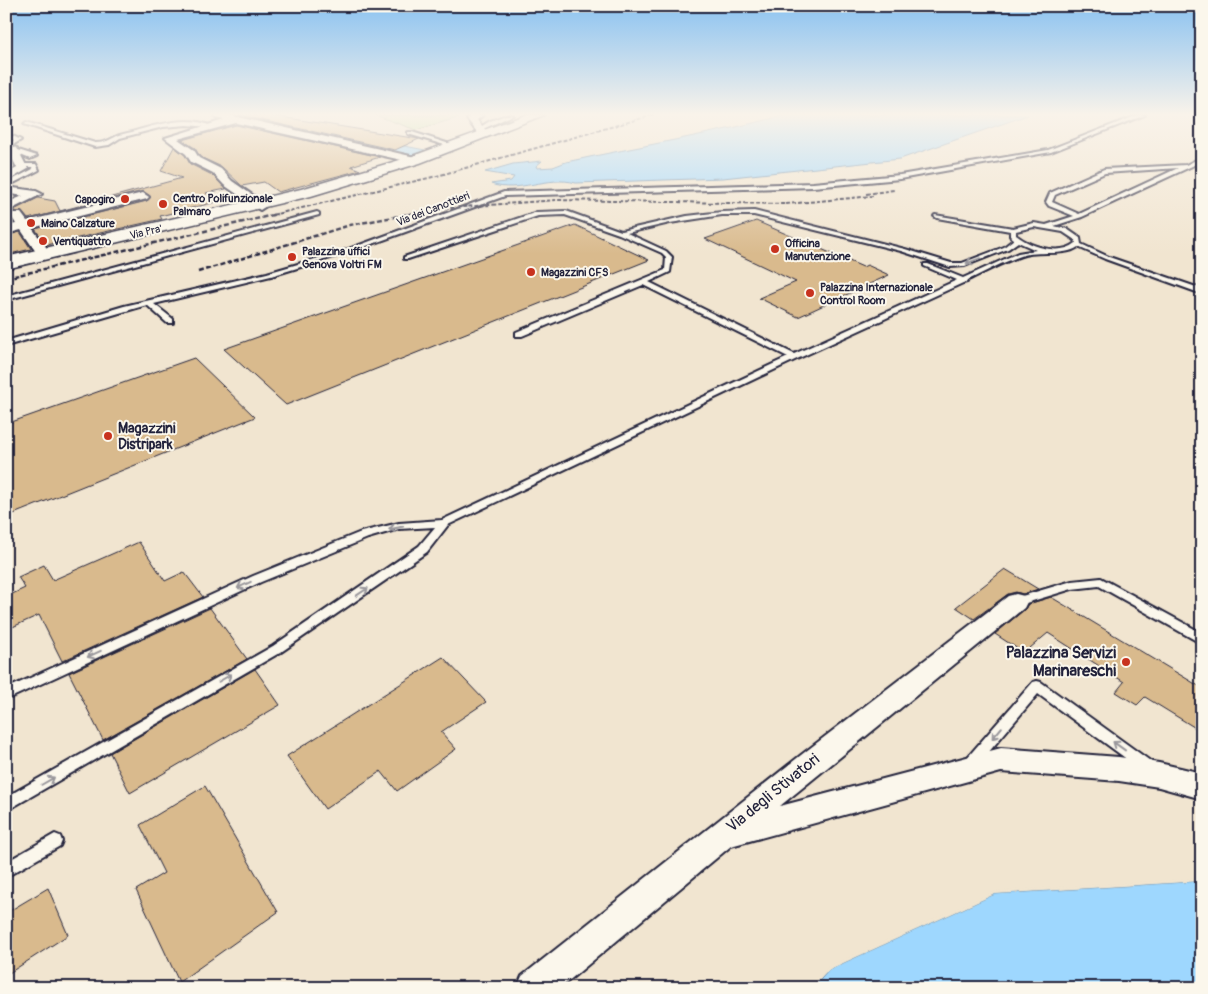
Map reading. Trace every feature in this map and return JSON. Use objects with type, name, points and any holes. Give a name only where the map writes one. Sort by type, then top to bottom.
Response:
[{"type":"main road","name":"Via Pra'","points":[[6,263],[260,206],[408,161]]},
{"type":"street","points":[[6,179],[22,171],[18,161]]},
{"type":"street","points":[[197,161],[222,176],[228,183],[260,206]]},
{"type":"street","points":[[6,190],[36,194],[6,208]]},
{"type":"street","points":[[6,230],[143,196]]},
{"type":"street","points":[[6,215],[17,216],[22,227],[44,255]]},
{"type":"street","name":"Via degli Stivatori","points":[[534,988],[1016,602]]},
{"type":"street","points":[[724,834],[850,801],[968,767],[1001,760],[1119,769],[1159,775],[1202,786]]},
{"type":"lane","name":"Via dei Canottieri","points":[[6,344],[149,303],[269,275],[348,251],[504,194],[804,186],[882,180],[991,161]]},
{"type":"lane","points":[[1049,226],[1077,217],[1197,161]]},
{"type":"lane","points":[[6,185],[36,170],[34,165],[21,165]]},
{"type":"lane","points":[[1077,217],[1051,205],[1049,202],[1052,194],[1104,171],[1188,166]]},
{"type":"lane","points":[[621,233],[654,223],[735,212],[754,213],[889,247],[938,263],[963,265],[1006,248],[1017,240]]},
{"type":"lane","points":[[406,258],[537,214],[571,213],[664,252],[669,257],[668,270],[519,334]]},
{"type":"lane","points":[[6,298],[317,214]]},
{"type":"lane","points":[[937,216],[1013,230],[1025,225],[1049,226],[1062,230],[1078,239],[1078,245]]},
{"type":"lane","points":[[1062,230],[1077,217]]},
{"type":"lane","points":[[1013,230],[1012,233],[1017,240],[1048,250]]},
{"type":"lane","points":[[1020,254],[1025,244]]},
{"type":"lane","points":[[1069,250],[1078,245]]},
{"type":"lane","points":[[1078,245],[1106,258],[1202,292]]},
{"type":"lane","points":[[889,247],[896,252],[965,280]]},
{"type":"lane","points":[[6,694],[257,578],[365,535],[399,526],[444,523],[794,357],[1020,254],[1048,250],[1069,250],[1106,258]]},
{"type":"lane","points":[[643,282],[794,357]]},
{"type":"lane","points":[[149,303],[170,321]]},
{"type":"lane","points":[[6,805],[277,649],[423,549],[444,523]]},
{"type":"lane","points":[[1016,602],[1072,585],[1101,582],[1202,639]]},
{"type":"lane","points":[[968,767],[1037,686],[1159,775]]},
{"type":"lane","points":[[6,870],[55,841]]},
{"type":"water","points":[[542,161],[536,166],[537,168],[553,167],[566,162],[878,161],[723,178],[576,183],[555,181],[512,187],[491,184],[511,181],[514,177],[485,172],[513,164]]},
{"type":"water","points":[[1202,881],[1202,988],[813,988],[830,969],[995,894]]},
{"type":"pier","points":[[1202,879],[1202,881],[995,894],[830,969],[810,988],[829,967],[995,892]]},
{"type":"building","points":[[166,161],[189,161],[190,164],[212,175],[226,189],[206,193],[216,202],[160,216],[162,219],[47,245],[35,229],[147,201],[151,197],[143,191],[28,219],[22,212],[13,211],[9,217],[13,223],[6,224],[6,214],[38,198],[55,201],[60,211],[182,178],[161,171]]},
{"type":"building","points":[[210,161],[366,161],[351,166],[360,170],[278,192],[264,182],[242,186],[222,167]]},
{"type":"building","points":[[756,221],[863,267],[867,265],[889,275],[798,317],[759,298],[796,282],[705,239]]},
{"type":"building","points":[[575,225],[649,260],[286,405],[224,349]]},
{"type":"building","points":[[20,232],[31,249],[6,255],[6,236]]},
{"type":"building","name":"Magazzini Distripark","points":[[194,358],[255,417],[6,517],[6,424]]},
{"type":"building","points":[[139,542],[165,581],[184,572],[203,597],[62,661],[39,615],[6,630],[6,597],[25,588],[18,577],[44,565],[53,580]]},
{"type":"building","points":[[1005,569],[1038,589],[1023,594],[1016,592],[1008,594],[974,619],[956,607]]},
{"type":"building","name":"Palazzina Servizi Marinareschi","points":[[1051,597],[1202,688],[1202,732],[1145,697],[1137,705],[1116,692],[1124,682],[1048,633],[1024,653],[995,634],[1025,609],[1028,604]]},
{"type":"building","points":[[210,608],[247,659],[103,740],[69,673]]},
{"type":"building","points":[[443,657],[486,702],[441,732],[456,749],[397,791],[381,771],[325,809],[287,756]]},
{"type":"building","points":[[255,669],[280,705],[130,793],[110,753]]},
{"type":"building","points":[[205,786],[278,912],[179,982],[136,890],[164,873],[140,825]]},
{"type":"building","points":[[48,888],[68,935],[6,975],[6,913]]},
{"type":"railway","points":[[272,215],[437,176],[489,161]]},
{"type":"railway","points":[[866,194],[894,190]]},
{"type":"railway","points":[[403,215],[436,209],[556,200],[786,204],[873,196]]},
{"type":"railway","points":[[6,278],[277,214]]},
{"type":"railway","points":[[198,272],[350,225],[410,214]]},
{"type":"place","name":"Capogiro","points":[[125,199]]},
{"type":"place","name":"Centro Polifunzionale Palmaro","points":[[163,204]]},
{"type":"place","name":"Maino Calzature","points":[[31,223]]},
{"type":"place","name":"Ventiquattro","points":[[43,241]]},
{"type":"place","name":"Officina Manutenzione","points":[[775,249]]},
{"type":"place","name":"Palazzina uffici Genova Voltri FM","points":[[292,257]]},
{"type":"place","name":"Magazzini CFS","points":[[531,272]]},
{"type":"place","name":"Palazzina Internazionale Control Room","points":[[810,293]]},
{"type":"place","name":"Magazzini Distripark","points":[[108,436]]},
{"type":"place","name":"Palazzina Servizi Marinareschi","points":[[1126,662]]}]
